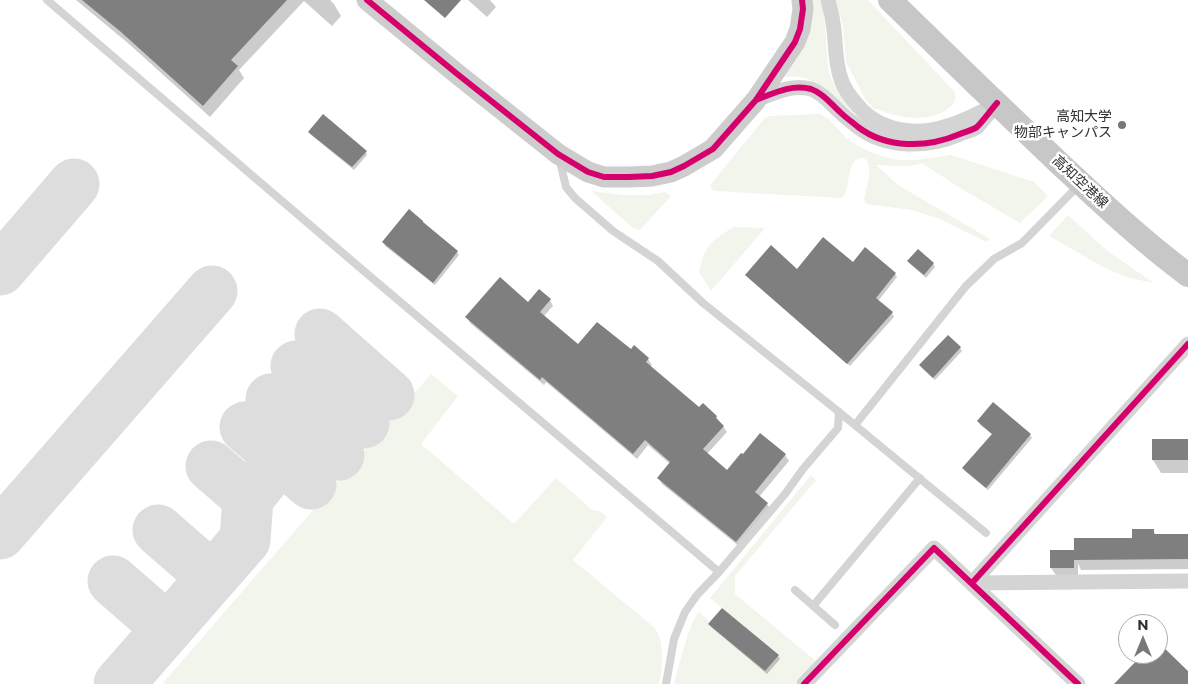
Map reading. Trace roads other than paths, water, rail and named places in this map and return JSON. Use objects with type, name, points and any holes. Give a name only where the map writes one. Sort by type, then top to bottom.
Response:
[{"type":"main road","name":"高知空港線","points":[[890,0],[1081,183],[1148,244],[1188,274]]},
{"type":"street","points":[[367,0],[558,154],[588,172],[604,176],[629,178],[670,172],[713,149],[756,100],[795,42],[800,29],[803,9],[802,0]]},
{"type":"street","points":[[828,0],[834,29],[837,65],[841,80],[851,98],[866,116],[882,125],[896,129],[908,131],[932,130],[968,119],[996,103]]},
{"type":"street","points":[[756,100],[784,88],[800,87],[813,90],[825,97],[860,129],[877,138],[907,144],[936,142],[976,128],[996,103]]},
{"type":"street","points":[[972,583],[1188,344]]},
{"type":"street","points":[[804,684],[934,548],[1078,684]]},
{"type":"street","points":[[972,583],[1188,581]]},
{"type":"lane","points":[[48,0],[357,266],[718,572]]},
{"type":"lane","points":[[558,154],[566,187],[575,198],[613,231],[658,261],[702,303],[839,412],[986,533]]},
{"type":"lane","points":[[855,425],[966,286],[994,259],[1022,243],[1081,183]]},
{"type":"lane","points":[[666,684],[674,638],[685,612],[697,595],[785,494],[803,469],[838,428],[839,412]]},
{"type":"lane","points":[[814,606],[920,478]]},
{"type":"lane","points":[[795,590],[835,625]]},
{"type":"place","name":"高知大学 物部キャンパス","points":[[1122,125]]}]
